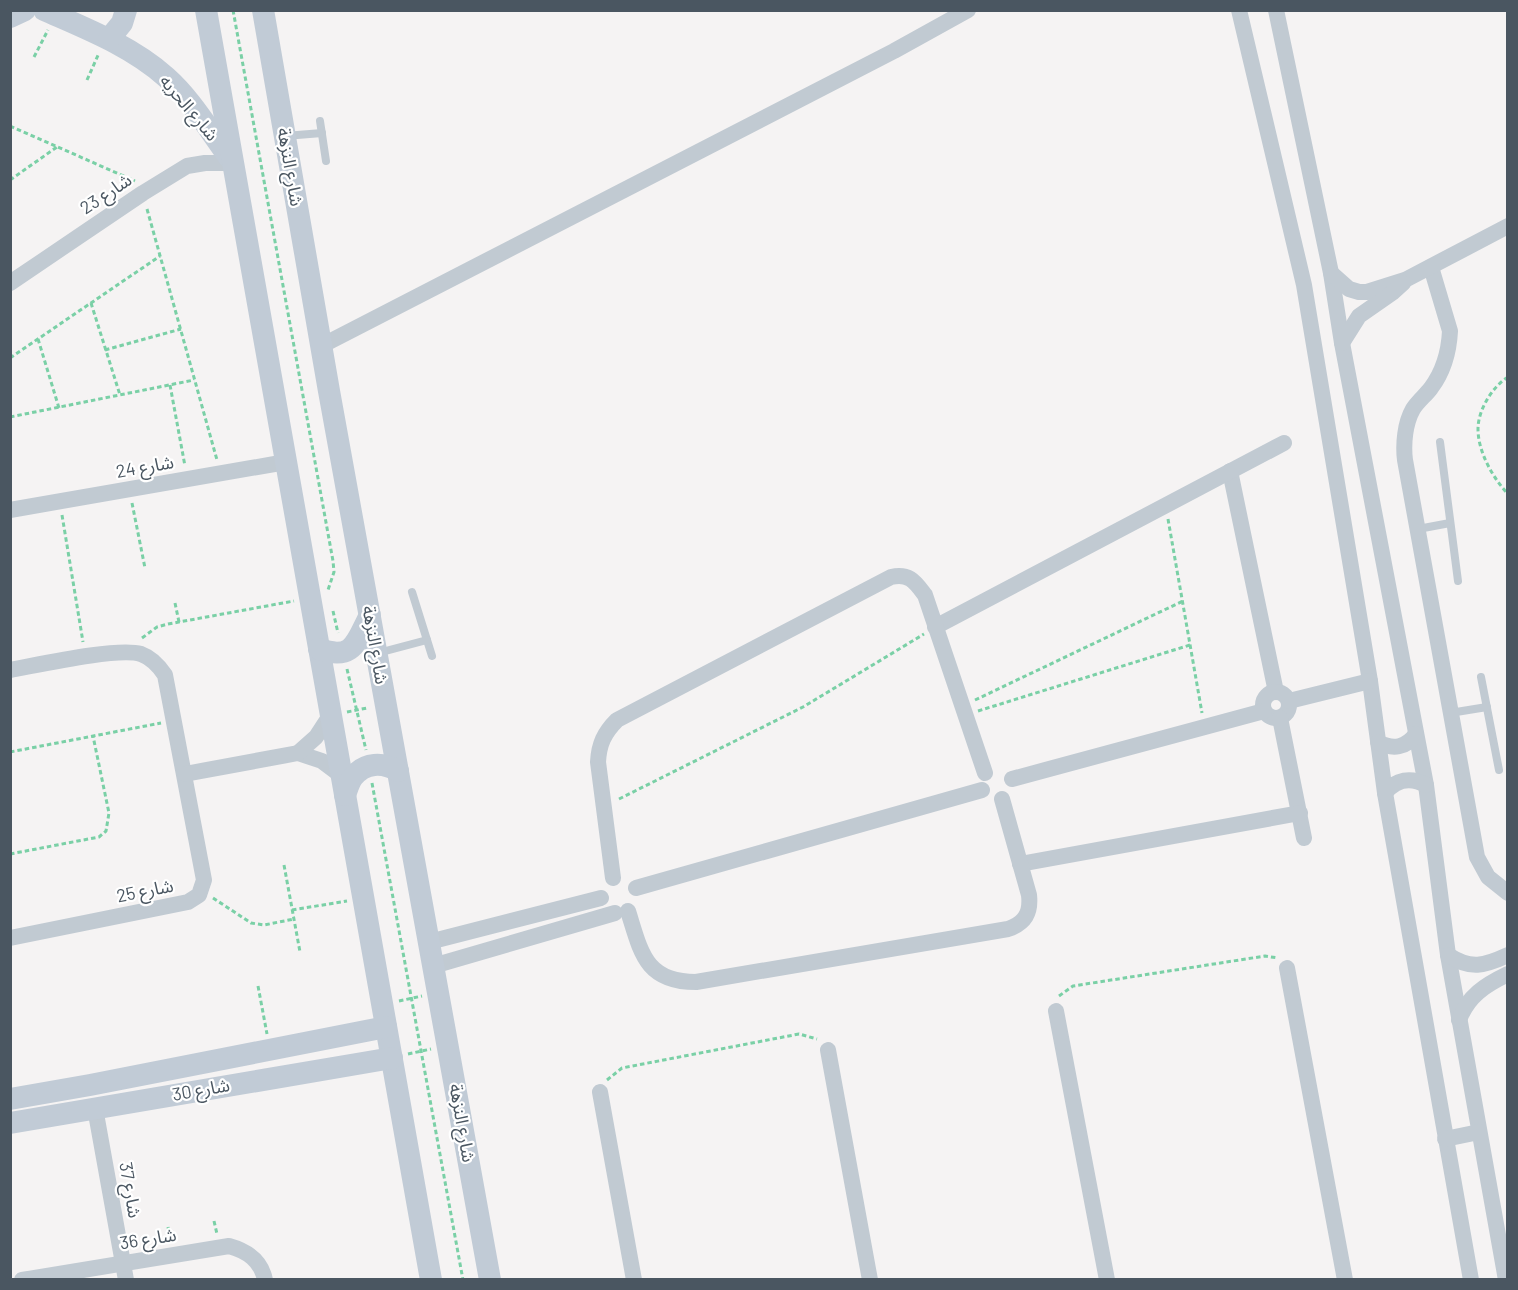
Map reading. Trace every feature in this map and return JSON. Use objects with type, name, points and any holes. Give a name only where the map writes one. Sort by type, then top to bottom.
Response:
[{"type":"main road","points":[[10,17],[25,10]]},
{"type":"main road","points":[[108,39],[122,23],[126,10]]},
{"type":"main road","points":[[206,10],[431,1280]]},
{"type":"main road","name":"شارع النزهة","points":[[263,10],[321,346],[490,1280]]},
{"type":"main road","name":"شارع الحريه","points":[[50,13],[108,39],[143,58],[168,78],[189,102],[233,163]]},
{"type":"main road","points":[[319,649],[338,654],[352,648],[370,615]]},
{"type":"main road","points":[[343,786],[369,766],[379,764],[398,771]]},
{"type":"main road","name":"شارع 30","points":[[10,1099],[386,1027]]},
{"type":"main road","points":[[337,1037],[343,1051],[343,1066]]},
{"type":"main road","name":"شارع 30","points":[[10,1123],[392,1058]]},
{"type":"street","points":[[321,346],[884,56],[968,10]]},
{"type":"street","points":[[1239,10],[1304,285],[1370,681],[1385,793],[1471,1280]]},
{"type":"street","points":[[1276,10],[1331,273],[1342,343],[1426,785],[1448,955],[1506,1280]]},
{"type":"street","name":"شارع 23","points":[[10,283],[146,190],[187,166],[205,163],[233,163]]},
{"type":"street","points":[[1331,273],[1349,289],[1367,292],[1406,280],[1508,226]]},
{"type":"street","points":[[1431,267],[1450,331],[1450,338],[1446,358],[1437,380],[1413,409],[1407,429],[1405,460],[1477,857],[1488,877],[1508,893]]},
{"type":"street","points":[[1342,343],[1359,316],[1392,293],[1406,280]]},
{"type":"street","points":[[935,627],[1284,443]]},
{"type":"street","name":"شارع 24","points":[[10,510],[286,462]]},
{"type":"street","points":[[1230,471],[1282,696],[1287,713],[1280,718],[1271,718],[1264,711],[1262,702],[1272,692],[1282,696],[1370,681]]},
{"type":"street","points":[[613,878],[598,762],[599,748],[607,730],[617,720],[891,578],[900,576],[915,580],[925,595],[985,773]]},
{"type":"street","points":[[10,670],[85,657],[133,652]]},
{"type":"street","name":"شارع 25","points":[[10,938],[188,902],[199,895],[202,890],[203,870],[165,675],[152,660],[133,652]]},
{"type":"street","points":[[1012,779],[1264,711]]},
{"type":"street","points":[[298,753],[316,737],[331,714]]},
{"type":"street","points":[[1280,718],[1304,838]]},
{"type":"street","points":[[1378,742],[1399,747],[1412,740],[1416,734]]},
{"type":"street","points":[[185,774],[298,753],[322,761],[343,786]]},
{"type":"street","points":[[1000,768],[1012,779],[1011,791],[1002,799],[990,798],[982,790],[981,781],[989,769],[1000,768]]},
{"type":"street","points":[[1385,793],[1394,784],[1407,780],[1426,785]]},
{"type":"street","points":[[636,888],[982,790]]},
{"type":"street","points":[[433,966],[621,912],[637,901],[636,888],[627,879],[613,878],[604,886],[601,898],[604,905],[621,912],[641,954],[651,968],[664,977],[680,982],[696,982],[1008,929],[1019,925],[1027,917],[1031,906],[1002,799]]},
{"type":"street","points":[[1020,864],[1300,813]]},
{"type":"street","points":[[429,942],[601,898]]},
{"type":"street","points":[[1448,955],[1470,965],[1487,965],[1508,954]]},
{"type":"street","points":[[1487,965],[1484,975],[1491,982]]},
{"type":"street","points":[[1287,968],[1345,1280]]},
{"type":"street","points":[[1459,1020],[1472,998],[1491,982],[1508,974]]},
{"type":"street","points":[[1056,1011],[1107,1280]]},
{"type":"street","points":[[828,1050],[870,1280]]},
{"type":"street","points":[[600,1092],[634,1280]]},
{"type":"street","name":"شارع 37","points":[[95,1108],[126,1280]]},
{"type":"street","points":[[1445,1139],[1479,1132]]},
{"type":"street","name":"شارع 36","points":[[22,1280],[229,1246],[244,1250],[256,1260],[265,1280]]},
{"type":"lane","points":[[320,121],[326,161]]},
{"type":"lane","points":[[285,136],[322,133]]},
{"type":"lane","points":[[1440,442],[1458,581]]},
{"type":"lane","points":[[1418,529],[1450,523]]},
{"type":"lane","points":[[412,592],[432,656]]},
{"type":"lane","points":[[378,653],[427,640]]},
{"type":"lane","points":[[1481,677],[1499,770]]},
{"type":"lane","points":[[1450,713],[1486,707]]},
{"type":"path","points":[[34,57],[50,13]]},
{"type":"path","points":[[87,80],[108,39]]},
{"type":"path","points":[[10,126],[146,190],[160,256],[221,474]]},
{"type":"path","points":[[10,180],[57,147]]},
{"type":"path","points":[[10,358],[160,256]]},
{"type":"path","points":[[91,303],[120,395]]},
{"type":"path","points":[[105,350],[181,329]]},
{"type":"path","points":[[38,339],[59,408]]},
{"type":"path","points":[[1508,377],[1499,382],[1485,403],[1478,429],[1484,457],[1496,480],[1508,494]]},
{"type":"path","points":[[10,417],[195,380]]},
{"type":"path","points":[[170,386],[188,479]]},
{"type":"path","points":[[129,489],[145,568]]},
{"type":"path","points":[[59,501],[85,657]]},
{"type":"path","points":[[1166,505],[1205,727]]},
{"type":"path","points":[[133,652],[147,633],[157,627],[310,598]]},
{"type":"path","points":[[964,710],[1183,601]]},
{"type":"path","points":[[175,603],[179,622]]},
{"type":"path","points":[[604,806],[803,707],[935,627]]},
{"type":"path","points":[[964,710],[1190,645]]},
{"type":"path","points":[[331,714],[386,705]]},
{"type":"path","points":[[10,752],[174,721]]},
{"type":"path","points":[[10,854],[99,837],[106,831],[109,813],[93,736]]},
{"type":"path","points":[[284,865],[300,952]]},
{"type":"path","points":[[202,890],[251,922],[264,925],[294,919]]},
{"type":"path","points":[[292,910],[363,898]]},
{"type":"path","points":[[1056,1011],[1059,995],[1073,986],[1264,956],[1278,958],[1287,968]]},
{"type":"path","points":[[258,986],[270,1051]]},
{"type":"path","points":[[382,1004],[438,993]]},
{"type":"path","points":[[600,1092],[609,1077],[622,1068],[799,1034],[815,1038],[828,1050]]},
{"type":"path","points":[[392,1058],[448,1045]]}]
